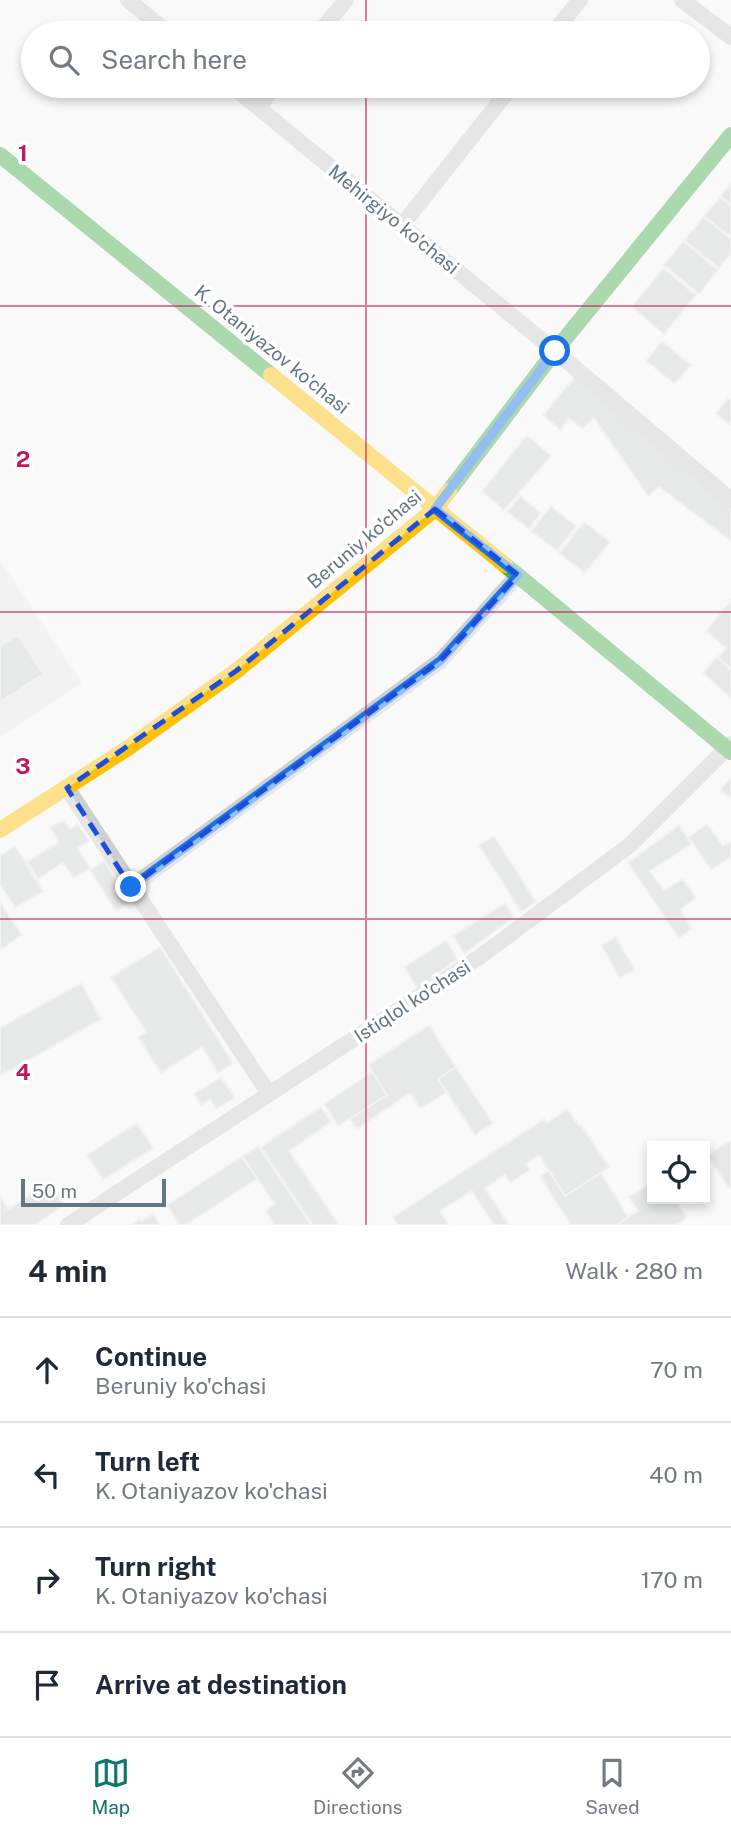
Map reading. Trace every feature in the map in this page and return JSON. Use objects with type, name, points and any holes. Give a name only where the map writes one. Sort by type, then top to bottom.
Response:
[{"type":"main road","name":"Beruniy ko'chasi","points":[[0,830],[128,748],[236,671],[435,509],[555,351],[731,135]]},
{"type":"main road","name":"K. Otaniyazov ko'chasi","points":[[0,155],[730,748]]},
{"type":"street","points":[[329,21],[346,0]]},
{"type":"street","points":[[562,21],[579,0]]},
{"type":"street","points":[[682,0],[710,21]]},
{"type":"street","points":[[133,2],[155,21]]},
{"type":"street","points":[[710,21],[731,37]]},
{"type":"street","name":"Mehirgiyo ko'chasi","points":[[247,98],[555,351],[731,500]]},
{"type":"street","points":[[258,107],[266,98]]},
{"type":"street","points":[[402,225],[503,98]]},
{"type":"street","points":[[131,887],[440,661],[518,575]]},
{"type":"street","name":"Istiqlol ko'chasi","points":[[68,1225],[481,956],[630,845],[730,748]]},
{"type":"street","points":[[67,788],[269,1094]]},
{"type":"highlighted area","points":[[435,509],[518,575],[440,661],[131,887],[67,788],[236,671]]},
{"type":"shaded area","points":[[0,560],[82,683],[0,737]]},
{"type":"building","points":[[731,183],[731,205],[720,196]]},
{"type":"building","points":[[720,197],[731,205],[731,237],[704,216]]},
{"type":"building","points":[[704,217],[731,239],[731,254],[719,268],[684,240]]},
{"type":"building","points":[[683,241],[718,270],[699,294],[664,265]]},
{"type":"building","points":[[663,268],[696,295],[664,334],[632,307]]},
{"type":"building","points":[[662,341],[691,365],[675,384],[646,361]]},
{"type":"building","points":[[579,372],[731,500],[731,541],[659,487],[648,496],[594,418],[583,429],[569,418],[560,430],[543,415]]},
{"type":"building","points":[[728,398],[731,400],[731,425],[716,414]]},
{"type":"building","points":[[527,435],[551,456],[504,510],[482,491]]},
{"type":"building","points":[[520,496],[541,513],[529,529],[507,512]]},
{"type":"building","points":[[551,506],[576,526],[557,551],[531,531]]},
{"type":"building","points":[[584,522],[610,542],[585,573],[559,553]]},
{"type":"building","points":[[731,600],[731,669],[718,657],[726,648],[706,631]]},
{"type":"building","points":[[18,635],[43,674],[0,702],[0,646]]},
{"type":"building","points":[[717,657],[731,670],[731,698],[703,673]]},
{"type":"building","points":[[731,777],[731,799],[720,790]]},
{"type":"building","points":[[64,820],[70,829],[78,824],[89,841],[78,848],[90,868],[73,878],[63,863],[38,879],[27,862],[59,842],[50,828]]},
{"type":"building","points":[[707,824],[723,846],[731,841],[731,857],[711,870],[689,837]]},
{"type":"building","points":[[679,825],[692,844],[650,871],[664,890],[683,879],[696,898],[680,909],[692,929],[679,938],[628,863]]},
{"type":"building","points":[[494,836],[536,902],[521,912],[479,845]]},
{"type":"building","points":[[15,846],[43,891],[15,908],[0,884],[0,856]]},
{"type":"building","points":[[104,861],[131,901],[116,911],[90,870]]},
{"type":"building","points":[[0,902],[22,935],[0,950]]},
{"type":"building","points":[[505,903],[514,917],[464,954],[453,936]]},
{"type":"building","points":[[616,937],[635,970],[620,978],[601,945]]},
{"type":"building","points":[[446,940],[457,959],[418,989],[404,967]]},
{"type":"building","points":[[160,947],[233,1063],[218,1073],[202,1047],[161,1073],[138,1037],[146,1032],[111,977]]},
{"type":"building","points":[[81,983],[101,1019],[0,1076],[0,1028]]},
{"type":"building","points":[[429,1025],[456,1067],[438,1079],[447,1092],[420,1109],[410,1093],[357,1129],[350,1119],[387,1095],[368,1065]]},
{"type":"building","points":[[456,1067],[493,1123],[475,1135],[438,1079]]},
{"type":"building","points":[[372,1072],[387,1095],[338,1126],[324,1104]]},
{"type":"building","points":[[221,1077],[235,1098],[216,1109],[210,1099],[201,1105],[194,1094]]},
{"type":"building","points":[[321,1107],[331,1122],[289,1151],[339,1225],[313,1225],[261,1147]]},
{"type":"building","points":[[567,1109],[609,1167],[565,1196],[539,1155],[526,1164],[530,1170],[510,1183],[505,1175],[485,1188],[509,1225],[494,1225],[472,1191],[440,1211],[449,1225],[398,1225],[393,1217],[544,1119],[547,1123]]},
{"type":"building","points":[[137,1123],[153,1148],[103,1180],[87,1155]]},
{"type":"building","points":[[731,1140],[731,1187],[729,1188],[710,1160],[710,1154]]},
{"type":"building","points":[[258,1146],[310,1224],[274,1225],[266,1211],[275,1204],[242,1157]]},
{"type":"building","points":[[243,1156],[257,1179],[185,1225],[180,1225],[167,1205]]},
{"type":"building","points":[[549,1170],[565,1196],[601,1173],[628,1217],[616,1225],[571,1225],[540,1176]]},
{"type":"building","points":[[50,1182],[65,1205],[34,1225],[0,1225],[0,1196],[8,1209]]},
{"type":"building","points":[[647,1186],[647,1204],[678,1204],[687,1218],[675,1225],[616,1225],[638,1211],[629,1197]]},
{"type":"building","points":[[153,1214],[160,1225],[131,1225],[140,1219],[142,1221]]},
{"type":"traffic: fast","points":[[449,491],[555,351],[731,135]]},
{"type":"traffic: fast","points":[[0,155],[271,375]]},
{"type":"traffic: fast","points":[[505,565],[731,752]]},
{"type":"traffic: slow","points":[[271,375],[505,565]]},
{"type":"traffic: slow","points":[[0,830],[128,748],[236,671],[435,509],[449,491]]},
{"type":"route","points":[[131,887],[440,661],[518,575],[435,509],[555,351]]}]
